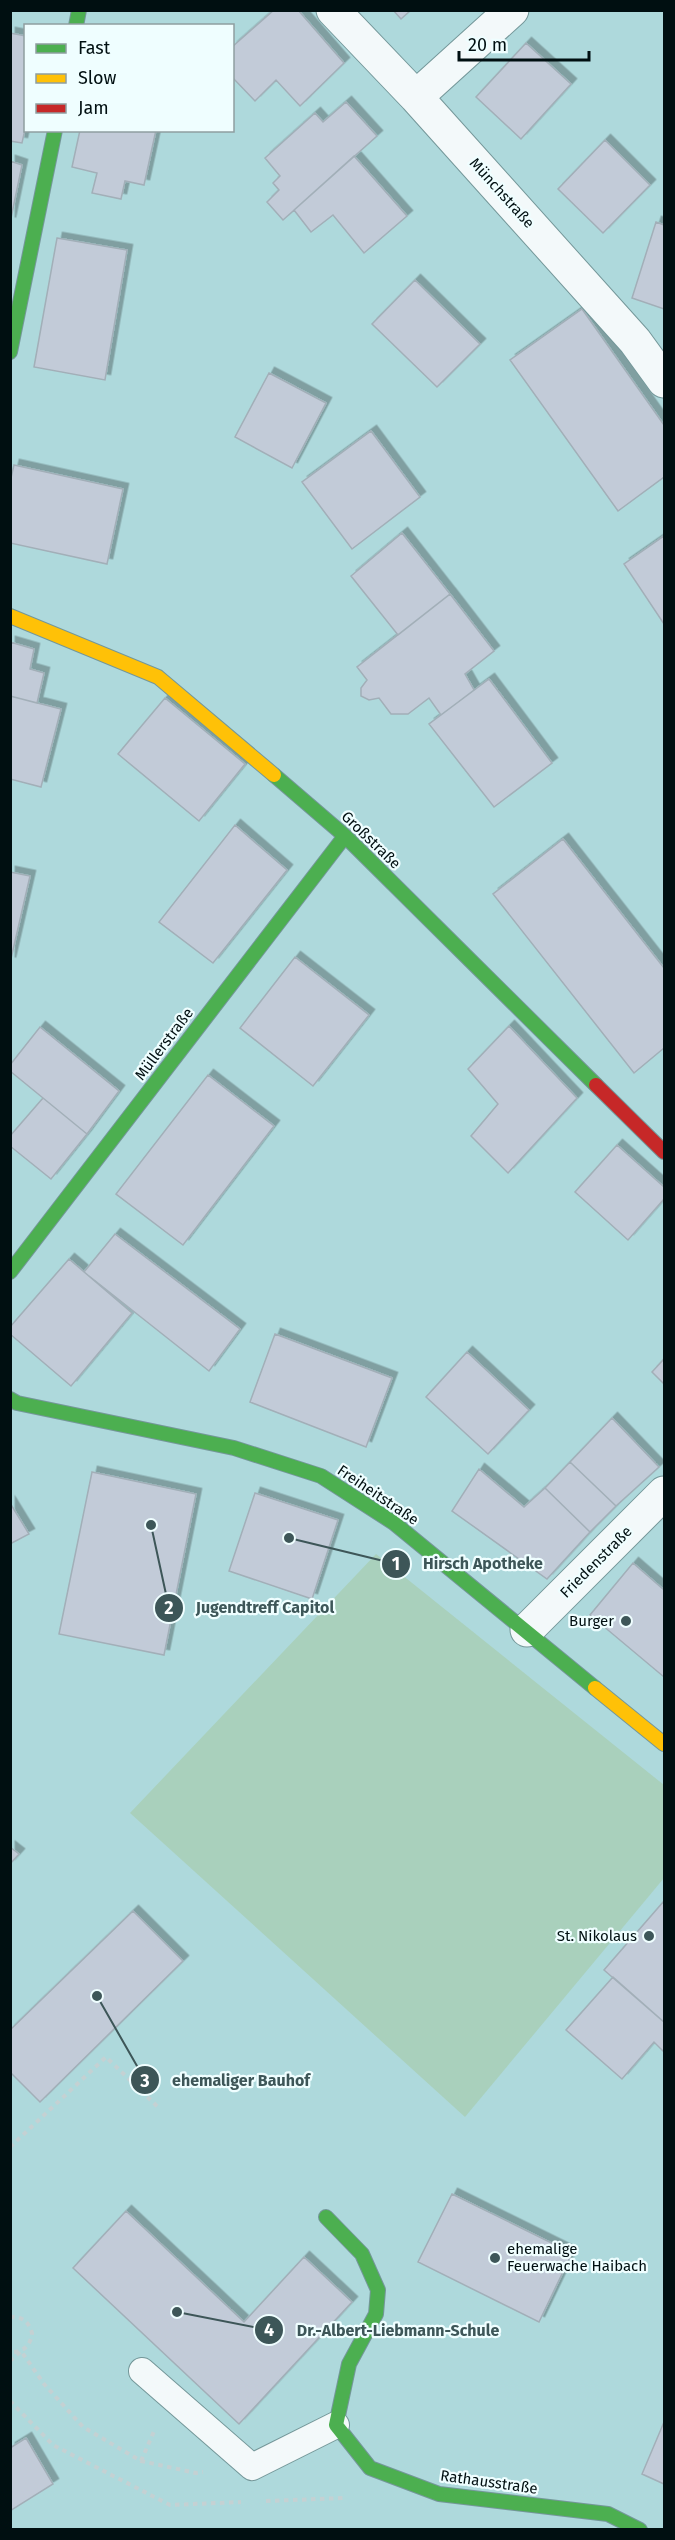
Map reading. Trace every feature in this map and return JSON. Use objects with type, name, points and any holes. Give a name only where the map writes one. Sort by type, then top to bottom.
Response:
[{"type":"street","name":"Münchstraße","points":[[333,10],[416,97],[635,341],[664,381]]},
{"type":"street","points":[[416,97],[512,10]]},
{"type":"street","points":[[10,352],[55,132]]},
{"type":"street","name":"Großstraße","points":[[10,616],[158,677],[345,836],[664,1152]]},
{"type":"street","name":"Müllerstraße","points":[[10,1272],[345,836]]},
{"type":"street","name":"Freiheitstraße","points":[[10,1399],[17,1403],[234,1448],[321,1476],[394,1523],[664,1743]]},
{"type":"street","name":"Friedenstraße","points":[[527,1630],[664,1493]]},
{"type":"street","points":[[326,2217],[362,2254],[378,2290],[376,2314],[349,2364],[336,2425]]},
{"type":"street","name":"Rathausstraße","points":[[336,2425],[370,2468],[439,2494],[608,2514],[640,2529]]},
{"type":"lane","points":[[142,2371],[252,2467],[336,2425]]},
{"type":"path","points":[[10,2148],[106,2057],[160,2109]]},
{"type":"path","points":[[10,2317],[23,2319],[31,2328],[32,2339],[10,2361]]},
{"type":"path","points":[[10,2352],[21,2351]]},
{"type":"path","points":[[21,2351],[44,2384],[83,2427],[141,2461],[196,2473],[252,2467]]},
{"type":"path","points":[[141,2461],[160,2420]]},
{"type":"green space","points":[[376,1554],[664,1785],[664,1878],[465,2117],[130,1813]]},
{"type":"building","points":[[274,10],[298,10],[344,63],[300,106],[276,80],[255,101],[234,79],[234,45]]},
{"type":"building","points":[[393,10],[411,10],[401,19]]},
{"type":"building","points":[[10,33],[24,36],[24,132],[22,143],[10,141]]},
{"type":"building","points":[[526,43],[571,84],[521,139],[476,97]]},
{"type":"building","points":[[346,102],[377,136],[283,220],[267,202],[279,190],[273,183],[280,176],[265,158],[315,113],[323,122]]},
{"type":"building","points":[[80,132],[156,132],[144,185],[125,181],[121,199],[92,193],[97,173],[72,167]]},
{"type":"building","points":[[605,140],[650,185],[603,233],[558,189]]},
{"type":"building","points":[[354,156],[407,216],[364,253],[333,215],[311,232],[294,210]]},
{"type":"building","points":[[10,161],[22,165],[10,223]]},
{"type":"building","points":[[656,222],[664,225],[664,309],[632,298]]},
{"type":"building","points":[[57,238],[127,250],[105,380],[34,367]]},
{"type":"building","points":[[415,280],[480,344],[437,387],[372,324]]},
{"type":"building","points":[[582,309],[664,425],[664,477],[618,511],[510,360]]},
{"type":"building","points":[[269,373],[326,403],[292,468],[235,437]]},
{"type":"building","points":[[371,431],[420,497],[352,549],[302,482]]},
{"type":"building","points":[[14,465],[123,489],[107,564],[10,543],[10,482]]},
{"type":"building","points":[[402,533],[450,594],[398,635],[351,576]]},
{"type":"building","points":[[664,536],[664,624],[624,564]]},
{"type":"building","points":[[450,594],[494,651],[465,674],[474,690],[441,715],[429,698],[408,714],[391,714],[379,698],[369,700],[361,696],[361,688],[367,680],[357,667]]},
{"type":"building","points":[[10,642],[34,649],[30,669],[44,673],[37,703],[10,696]]},
{"type":"building","points":[[489,679],[552,763],[494,807],[429,724]]},
{"type":"building","points":[[10,696],[61,709],[41,787],[10,779]]},
{"type":"building","points":[[165,698],[245,764],[199,821],[118,754]]},
{"type":"building","points":[[235,825],[287,870],[213,963],[159,922]]},
{"type":"building","points":[[563,839],[664,968],[664,1048],[634,1073],[493,894]]},
{"type":"building","points":[[10,872],[30,876],[10,963]]},
{"type":"building","points":[[295,957],[369,1015],[313,1086],[240,1028]]},
{"type":"building","points":[[509,1026],[577,1098],[508,1173],[471,1136],[498,1104],[468,1069]]},
{"type":"building","points":[[40,1027],[119,1091],[87,1134],[10,1071],[10,1065]]},
{"type":"building","points":[[208,1075],[274,1126],[183,1245],[116,1194]]},
{"type":"building","points":[[43,1098],[87,1134],[51,1179],[10,1146],[10,1136]]},
{"type":"building","points":[[617,1145],[664,1187],[664,1199],[628,1240],[575,1192]]},
{"type":"building","points":[[115,1234],[240,1329],[209,1371],[84,1272]]},
{"type":"building","points":[[69,1259],[132,1313],[71,1386],[10,1334],[10,1327]]},
{"type":"building","points":[[275,1334],[392,1378],[366,1447],[250,1402]]},
{"type":"building","points":[[467,1352],[529,1410],[488,1454],[426,1397]]},
{"type":"building","points":[[664,1359],[664,1384],[652,1372]]},
{"type":"building","points":[[612,1418],[659,1467],[616,1506],[570,1462]]},
{"type":"building","points":[[570,1462],[616,1506],[590,1532],[545,1488]]},
{"type":"building","points":[[479,1469],[524,1507],[545,1488],[590,1532],[547,1579],[452,1511]]},
{"type":"building","points":[[92,1472],[196,1494],[164,1655],[59,1634]]},
{"type":"building","points":[[255,1493],[338,1520],[312,1599],[229,1571]]},
{"type":"building","points":[[10,1503],[29,1534],[10,1544]]},
{"type":"building","points":[[633,1563],[664,1590],[664,1677],[590,1615]]},
{"type":"building","points":[[10,1847],[19,1854],[10,1864]]},
{"type":"building","name":"St. Nikolaus","points":[[664,1901],[664,2022],[604,1970]]},
{"type":"building","points":[[133,1911],[183,1961],[40,2102],[10,2072],[10,2030]]},
{"type":"building","points":[[613,1977],[664,2022],[664,2052],[654,2042],[622,2079],[566,2030]]},
{"type":"building","name":"ehemalige Feuerwache Haibach","points":[[452,2194],[572,2253],[539,2322],[418,2262]]},
{"type":"building","points":[[126,2211],[244,2322],[304,2257],[352,2302],[239,2424],[73,2268]]},
{"type":"building","points":[[664,2422],[664,2484],[642,2474]]},
{"type":"building","points":[[26,2438],[53,2484],[10,2511],[10,2448]]},
{"type":"traffic: fast","points":[[76,24],[79,10]]},
{"type":"traffic: fast","points":[[10,352],[55,132]]},
{"type":"traffic: fast","points":[[274,775],[345,836],[596,1085]]},
{"type":"traffic: fast","points":[[10,1272],[345,836]]},
{"type":"traffic: fast","points":[[10,1399],[17,1403],[234,1448],[321,1476],[394,1523],[595,1688]]},
{"type":"traffic: fast","points":[[326,2217],[362,2254],[378,2290],[376,2314],[349,2364],[336,2425],[370,2468],[439,2494],[608,2514],[640,2530]]},
{"type":"traffic: slow","points":[[10,616],[158,677],[274,775]]},
{"type":"traffic: slow","points":[[595,1688],[664,1744]]},
{"type":"traffic: jam","points":[[596,1085],[664,1152]]},
{"type":"place","name":"Jugendtreff Capitol","points":[[151,1525]]},
{"type":"place","name":"Hirsch Apotheke","points":[[289,1538]]},
{"type":"place","name":"Burger","points":[[626,1621]]},
{"type":"place","name":"St. Nikolaus","points":[[649,1936]]},
{"type":"place","name":"ehemaliger Bauhof","points":[[97,1996]]},
{"type":"place","name":"ehemalige Feuerwache Haibach","points":[[495,2258]]},
{"type":"place","name":"Dr.-Albert-Liebmann-Schule","points":[[177,2312]]}]
